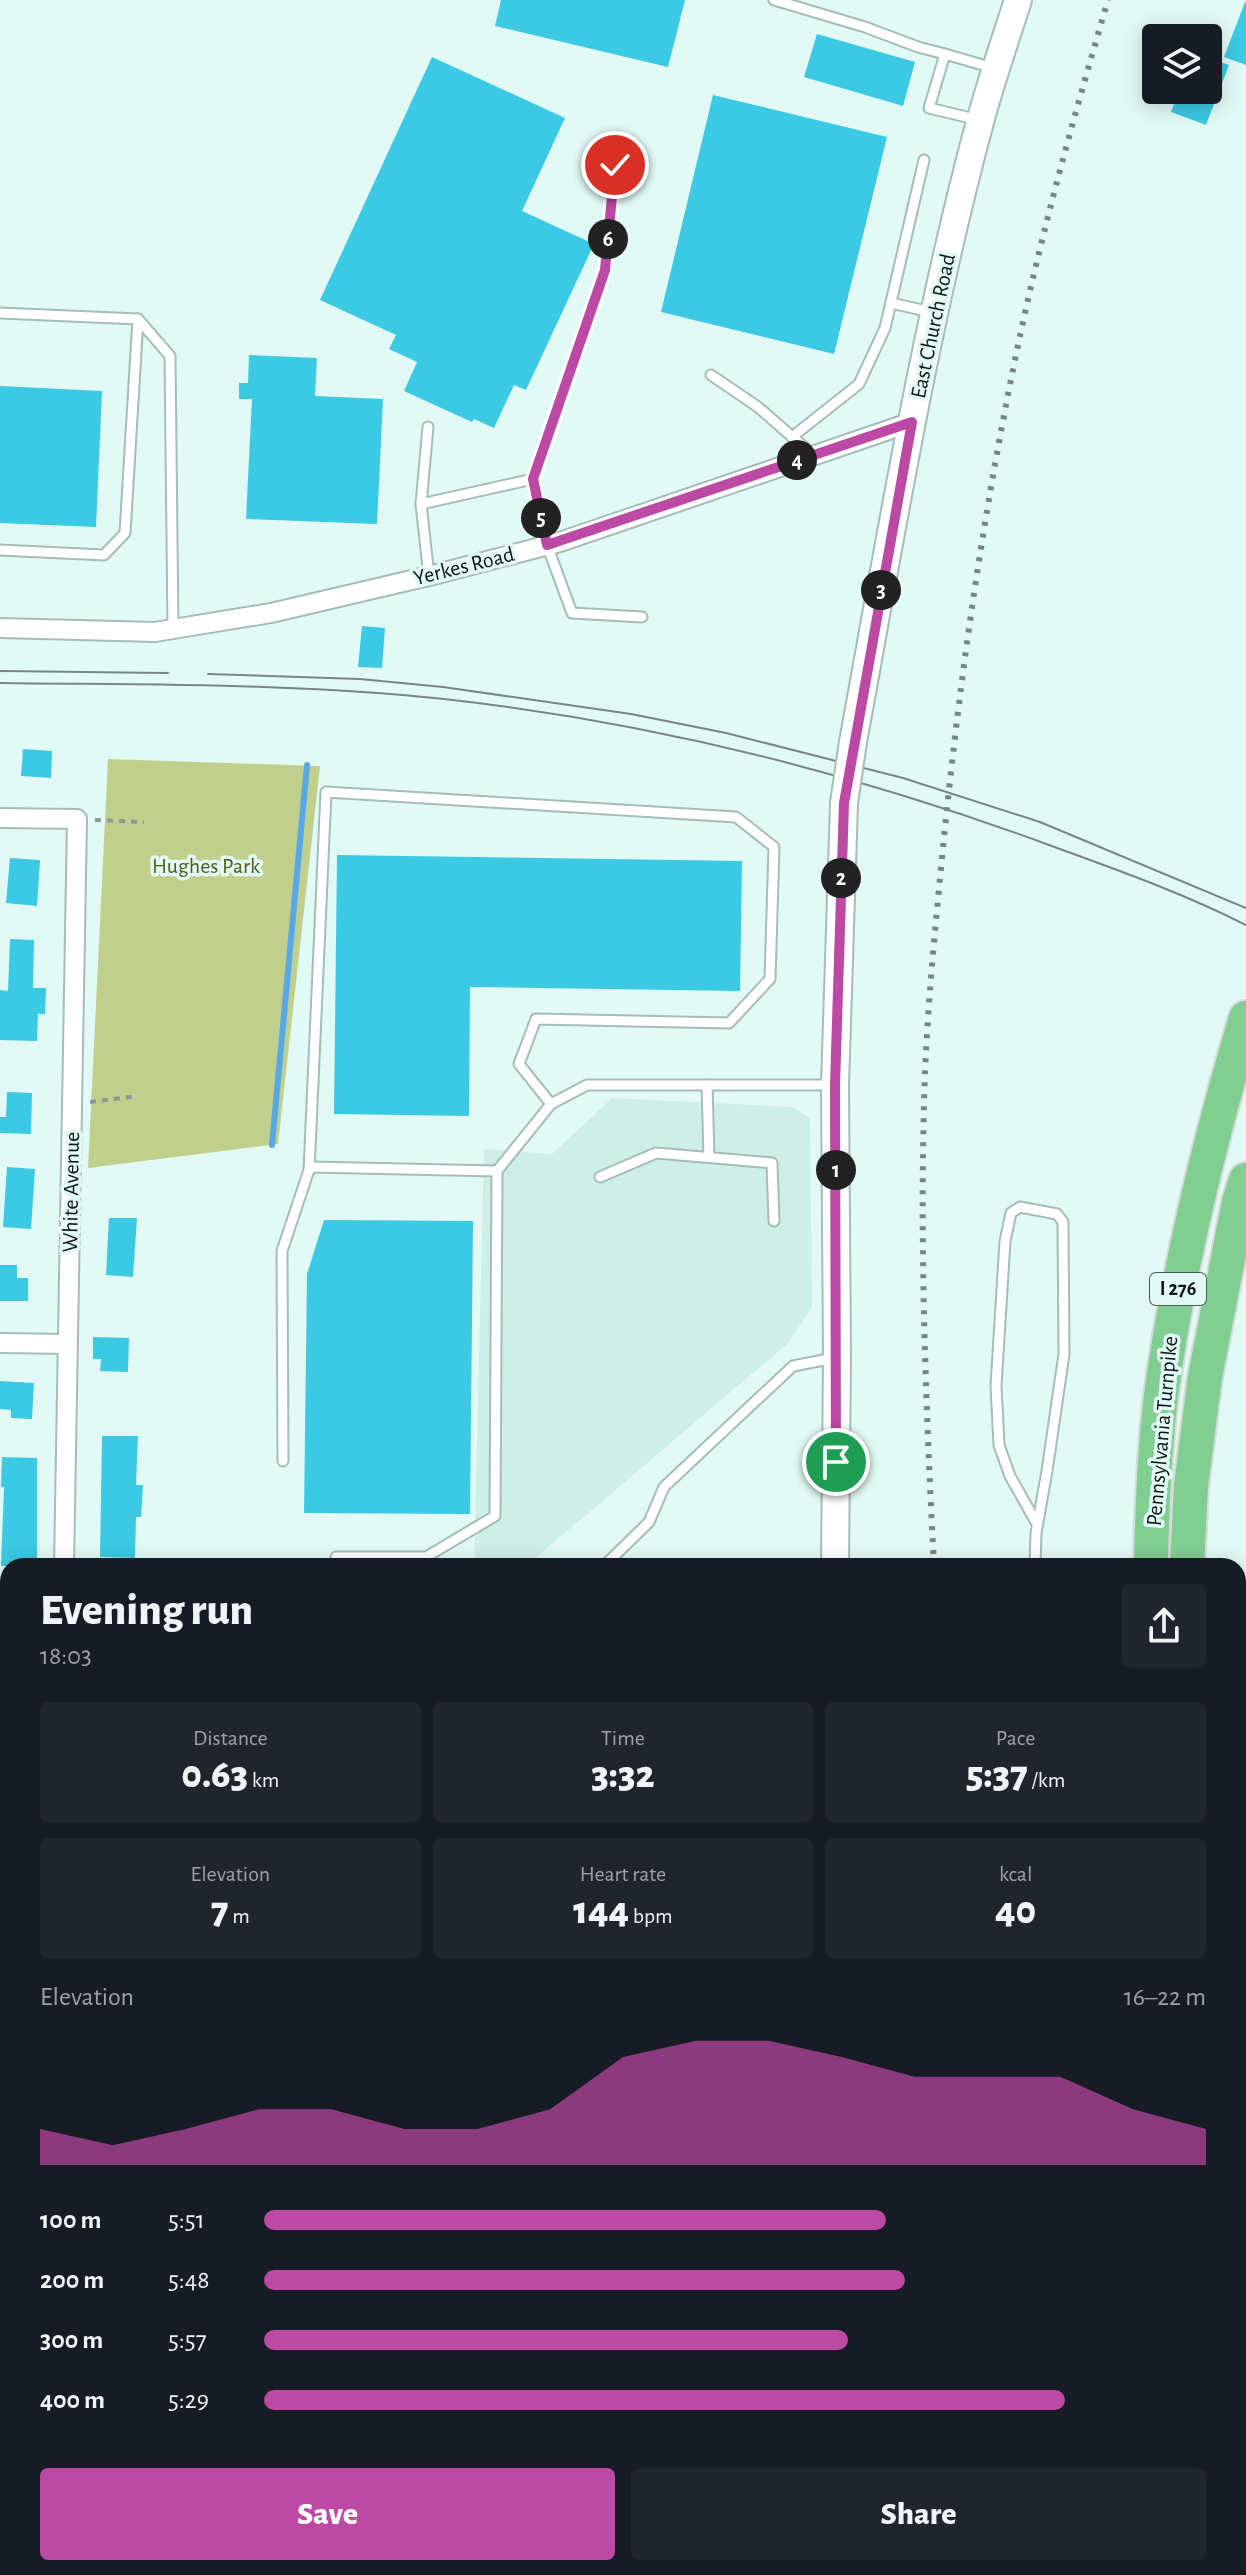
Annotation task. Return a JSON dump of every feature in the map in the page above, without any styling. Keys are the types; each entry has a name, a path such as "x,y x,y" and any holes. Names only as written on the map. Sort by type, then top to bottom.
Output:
{"highway":[{"name":"Pennsylvania Turnpike","path":"1151,1558 1154,1473 1174,1310 1193,1214 1246,1018"},
{"name":"Pennsylvania Turnpike","path":"1187,1558 1191,1486 1205,1377 1246,1180"}],"street":[{"name":"East Church Road","path":"835,1558 835,1085 844,803 912,422 980,120 1018,0"},
{"name":"Yerkes Road","path":"0,628 155,632 271,613 547,545 912,422"},
{"path":"0,818 77,819"},
{"name":"White Avenue","path":"64,1558 77,819"},
{"path":"0,1343 68,1344"}],"lane":[{"path":"774,0 996,69"},
{"path":"945,54 929,108 980,120"},
{"path":"792,437 859,384 885,328 924,160"},
{"path":"615,165 605,270 533,479 547,545 572,613 642,617"},
{"path":"891,303 936,313"},
{"path":"0,313 138,319 170,356 173,629"},
{"path":"0,550 104,555 125,533 138,319"},
{"path":"711,375 758,407 813,455"},
{"path":"428,427 421,504 429,576"},
{"path":"421,504 533,479"},
{"path":"283,1461 282,1251 309,1171 326,792 736,817 774,847 770,979 729,1023 536,1019 519,1064 551,1104"},
{"path":"336,1557 426,1557 495,1516 497,1171 551,1104 587,1085 835,1085"},
{"path":"707,1085 709,1157"},
{"path":"600,1177 656,1153 772,1163 774,1221"},
{"path":"309,1171 310,1167 497,1171"},
{"path":"1035,1558 1037,1524 1064,1354 1063,1222 1057,1214 1020,1207 1011,1213 1005,1241 996,1386 999,1445 1010,1476 1037,1524"},
{"path":"612,1558 649,1522 664,1487 793,1366 837,1358"}],"path":[{"path":"77,819 144,822"},
{"path":"72,1104 137,1096"}],"shaded area":[{"path":"612,1098 793,1107 810,1118 812,1308 787,1344 535,1558 474,1558 484,1149 552,1154"}],"green space":[{"name":"Hughes Park","path":"108,759 320,766 278,1144 88,1168"}],"building":[{"path":"501,0 685,0 668,67 495,26"},
{"path":"1246,2 1246,65 1224,57"},
{"path":"817,34 915,62 903,106 804,77"},
{"path":"432,57 565,118 522,211 594,244 526,390 514,385 494,428 474,419 472,422 404,391 417,362 389,349 396,335 320,300"},
{"path":"1222,63 1229,65 1222,83"},
{"path":"713,95 887,137 834,354 661,312"},
{"path":"1174,104 1214,104 1206,125 1171,112"},
{"path":"249,355 317,358 315,396 383,399 377,524 246,519 252,399 239,399 239,383 248,383"},
{"path":"0,386 102,391 96,527 0,523"},
{"path":"362,626 385,628 382,668 358,667"},
{"path":"23,749 52,751 51,778 21,776"},
{"path":"337,855 742,861 740,991 470,987 469,1116 334,1114"},
{"path":"10,858 40,860 37,906 6,903"},
{"path":"10,939 34,940 33,988 46,988 45,1014 38,1014 37,1041 0,1040 0,990 8,991"},
{"path":"7,1092 32,1093 31,1134 0,1133 0,1117 6,1117"},
{"path":"7,1167 35,1169 31,1229 3,1227"},
{"path":"109,1218 137,1218 133,1277 106,1275"},
{"path":"324,1220 473,1221 470,1514 304,1513 307,1274"},
{"path":"0,1265 17,1265 17,1278 28,1278 28,1301 0,1301"},
{"path":"93,1337 129,1338 128,1372 100,1371 101,1359 93,1359"},
{"path":"0,1381 34,1383 32,1419 11,1418 11,1410 0,1409"},
{"path":"102,1436 138,1436 136,1485 143,1485 141,1517 136,1517 135,1558 100,1557"},
{"path":"2,1457 37,1458 37,1558 1,1558 4,1487 1,1487"}],"waterway":[{"path":"272,1145 307,765"}],"tram line":[{"path":"0,671 168,673"},
{"path":"208,674 360,679 443,687 631,714 726,733 903,778 1040,822 1246,908"},
{"path":"0,683 333,690 444,699 598,721 751,754 901,795 1124,872 1246,925"}],"railway":[{"path":"934,1558 924,1335 924,1104 931,981 949,792 974,594 1008,396 1030,289 1108,0"}],"route":[{"path":"615,165 605,270 533,479 547,545 912,422 844,803 835,1085 836,1462"}]}
